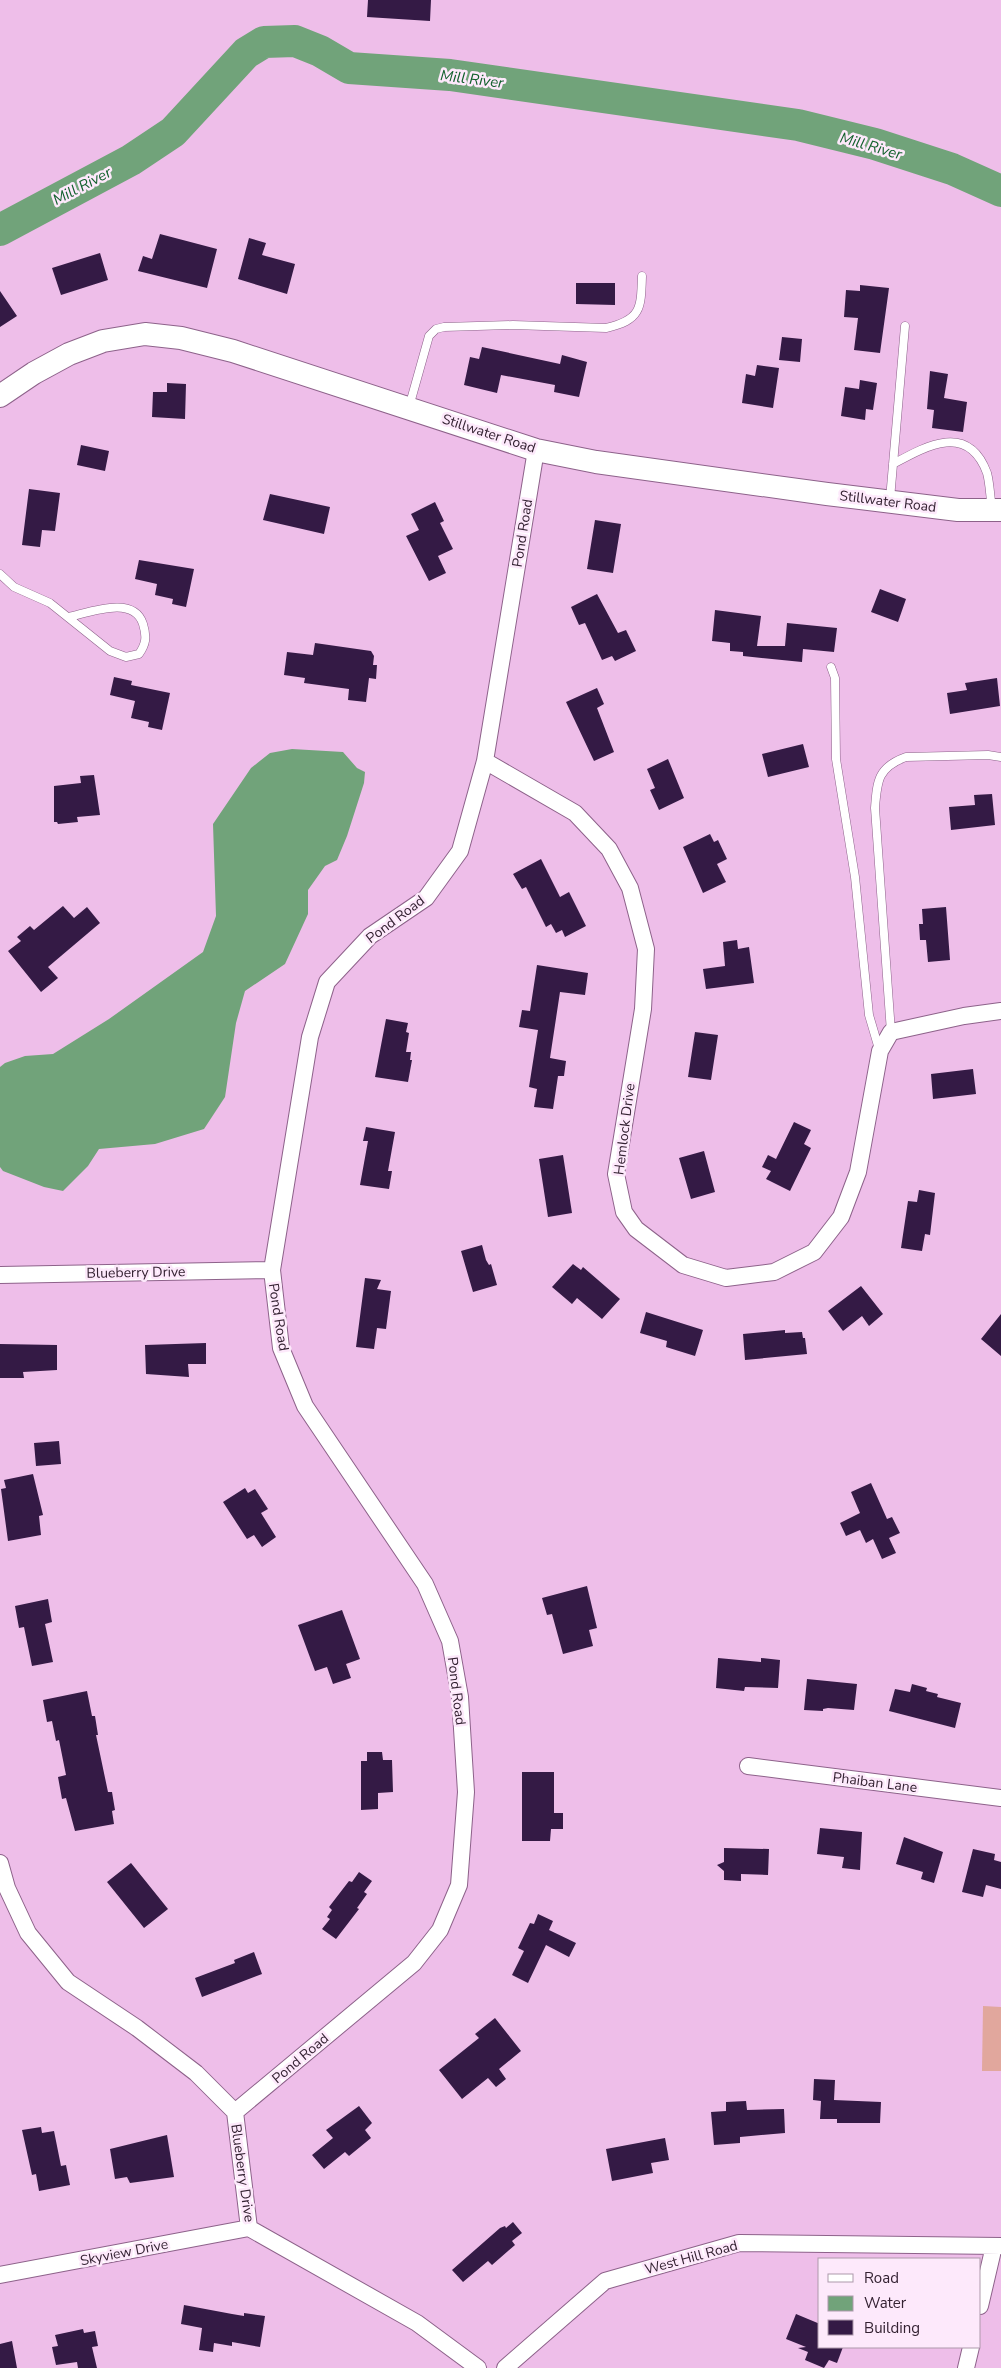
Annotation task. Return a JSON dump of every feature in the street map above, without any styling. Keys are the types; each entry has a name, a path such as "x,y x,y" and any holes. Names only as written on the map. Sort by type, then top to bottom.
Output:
{"main road":[{"name":"Stillwater Road","path":"0,396 34,373 68,354 103,341 145,334 181,338 233,351 410,407 536,450 596,462 958,510 996,510"}],"street":[{"name":"Pond Road","path":"235,2112 414,1963 440,1930 459,1885 466,1792 460,1697 450,1641 425,1584 305,1406 281,1348 272,1270 310,1037 327,982 370,936 426,898 460,851 485,761 536,450"},
{"name":"Hemlock Drive","path":"485,761 575,813 609,849 630,888 646,949 642,1009 616,1174 624,1212 636,1229 683,1265 726,1278 774,1272 814,1252 841,1216 858,1172 880,1051 891,1032"},
{"path":"891,1032 964,1016 1001,1011"},
{"name":"Blueberry Drive","path":"0,1275 272,1270"},
{"name":"Phaiban Lane","path":"748,1766 1001,1798"},
{"name":"Blueberry Drive","path":"0,1863 6,1888 28,1933 68,1982 137,2028 196,2073 235,2112 249,2228 417,2323 478,2368"},
{"name":"Skyview Drive","path":"0,2275 249,2228"},
{"name":"West Hill Road","path":"505,2368 605,2281 739,2243 997,2246"},
{"path":"981,2302 997,2246"},
{"path":"966,2368 970,2348"}],"lane":[{"path":"410,407 429,336 436,329 444,327 513,325 606,328 618,325 637,314 641,304 642,276"},
{"path":"890,501 904,326"},
{"path":"893,464 928,446 942,442 961,443 971,449 987,474 996,510"},
{"path":"0,574 14,587 50,603 110,651 126,657 139,654 145,644 146,632 142,619 138,613 126,608 110,608 69,617"},
{"path":"831,667 835,678 836,759 855,877 867,998 872,1028 880,1051"},
{"path":"891,1032 875,808 876,787 883,770 893,761 906,757 988,755 1001,758"}],"shaded area":[{"path":"983,2006 1001,2007 1001,2071 982,2071"}],"water":[{"path":"292,749 343,752 357,768 365,772 364,783 337,860 325,866 308,890 308,914 285,964 245,991 236,1023 225,1097 204,1129 155,1144 99,1149 88,1166 63,1191 44,1187 3,1171 0,1167 0,1067 5,1063 25,1056 53,1054 109,1019 203,952 216,916 213,824 251,768 270,753"}],"building":[{"path":"368,0 431,0 430,21 367,17"},
{"path":"160,234 217,249 207,288 138,271 143,256 152,259"},
{"path":"249,238 266,243 262,255 295,264 287,294 238,279"},
{"path":"100,253 108,280 61,295 52,268"},
{"path":"576,283 615,283 615,305 576,304"},
{"path":"860,285 889,288 880,353 854,350 858,318 844,317 846,290 860,291"},
{"path":"0,291 17,316 0,327"},
{"path":"782,337 802,339 800,362 779,360"},
{"path":"482,347 560,364 562,355 587,362 579,397 554,392 555,385 501,375 497,393 464,385 470,357 479,359"},
{"path":"757,365 779,368 773,408 742,403 746,374 755,376"},
{"path":"930,371 948,374 944,398 967,402 963,432 932,428 934,410 927,409"},
{"path":"860,380 877,383 873,410 866,409 865,420 841,416 845,387 859,389"},
{"path":"167,383 186,384 185,419 152,417 153,392 167,392"},
{"path":"81,445 109,451 105,471 77,465"},
{"path":"29,489 60,493 55,531 42,530 40,547 22,545"},
{"path":"270,494 330,507 324,534 263,520"},
{"path":"435,502 444,521 440,523 453,549 438,556 446,573 429,581 406,536 419,530 411,514"},
{"path":"595,520 621,524 613,573 587,569"},
{"path":"139,560 194,569 186,607 172,604 173,599 155,595 157,584 135,579"},
{"path":"880,589 906,599 898,622 871,612"},
{"path":"597,594 618,633 626,630 636,651 615,661 612,656 602,660 585,623 579,625 571,607"},
{"path":"715,610 761,616 757,646 785,646 787,623 837,628 834,652 803,649 802,662 743,656 743,652 730,651 730,643 712,641"},
{"path":"315,643 371,651 374,656 373,665 377,665 376,679 369,678 366,702 348,700 349,689 304,683 305,678 284,675 287,652 313,655"},
{"path":"114,677 132,681 131,685 170,693 162,730 148,727 149,722 131,718 135,701 110,695"},
{"path":"997,678 1000,706 950,714 947,693 967,690 965,683"},
{"path":"597,688 604,704 597,708 614,752 594,761 566,702"},
{"path":"803,744 809,767 768,777 762,754"},
{"path":"668,759 684,798 659,810 650,790 655,788 647,769"},
{"path":"94,775 100,815 77,817 78,822 58,824 54,822 54,786 81,783 80,776"},
{"path":"992,794 995,825 951,830 949,807 975,805 974,795"},
{"path":"710,834 714,842 718,840 727,859 717,864 726,882 703,893 683,847"},
{"path":"541,859 560,897 569,892 586,926 565,937 562,930 556,933 551,924 546,927 526,887 522,889 513,874"},
{"path":"63,906 74,918 87,907 100,923 48,967 58,978 41,992 8,951 21,941 17,937 30,926 34,930"},
{"path":"946,907 950,960 928,962 926,940 920,940 919,924 923,924 922,909"},
{"path":"737,940 738,949 749,947 754,983 706,989 703,969 725,966 723,942"},
{"path":"537,965 588,973 585,995 560,992 550,1058 566,1061 564,1076 558,1076 553,1109 534,1107 537,1089 529,1087 538,1030 519,1027 522,1010 530,1011"},
{"path":"386,1019 408,1023 406,1032 409,1033 406,1052 411,1052 410,1060 412,1060 408,1082 375,1077"},
{"path":"695,1032 718,1035 711,1080 688,1077"},
{"path":"973,1069 976,1094 933,1099 931,1074"},
{"path":"794,1122 811,1130 804,1144 811,1148 790,1191 766,1179 771,1171 762,1167 768,1155 776,1159"},
{"path":"366,1127 395,1132 388,1171 392,1171 389,1189 360,1185 368,1141 363,1141"},
{"path":"704,1151 715,1192 691,1199 679,1158"},
{"path":"563,1155 572,1213 548,1217 539,1159"},
{"path":"919,1190 935,1193 930,1235 925,1234 922,1251 901,1248 908,1201 917,1202"},
{"path":"482,1245 486,1260 489,1265 491,1264 497,1285 473,1292 461,1251"},
{"path":"573,1264 581,1270 583,1267 620,1299 602,1319 577,1298 572,1304 552,1287"},
{"path":"365,1278 381,1280 377,1289 391,1291 386,1329 377,1328 374,1349 356,1347"},
{"path":"861,1286 883,1314 869,1326 862,1316 843,1331 828,1311"},
{"path":"646,1312 703,1330 695,1356 666,1347 667,1341 640,1333"},
{"path":"1001,1314 1001,1356 981,1339"},
{"path":"785,1330 785,1333 802,1332 803,1338 805,1338 807,1354 745,1360 743,1334"},
{"path":"206,1343 206,1364 188,1364 189,1377 146,1374 145,1345"},
{"path":"0,1344 57,1345 57,1370 23,1372 24,1378 0,1378"},
{"path":"59,1441 61,1464 36,1466 34,1443"},
{"path":"33,1474 43,1515 39,1516 41,1535 8,1541 1,1489 6,1488 4,1480"},
{"path":"871,1483 887,1519 892,1517 900,1533 889,1538 896,1553 882,1559 873,1539 866,1543 860,1530 846,1536 840,1523 860,1513 851,1492"},
{"path":"245,1488 248,1493 255,1489 268,1509 261,1513 276,1537 262,1547 254,1535 247,1539 223,1502"},
{"path":"587,1586 597,1628 589,1630 593,1646 563,1654 552,1614 547,1615 542,1598"},
{"path":"48,1599 52,1622 45,1624 53,1662 32,1666 24,1627 19,1628 15,1606"},
{"path":"342,1610 360,1659 346,1664 351,1678 333,1684 327,1667 315,1671 298,1625"},
{"path":"718,1658 761,1662 761,1658 780,1660 778,1688 745,1687 744,1691 716,1688"},
{"path":"807,1679 857,1684 854,1710 828,1708 823,1709 823,1711 804,1710"},
{"path":"912,1684 927,1688 926,1691 938,1694 937,1697 961,1703 955,1728 889,1711 895,1689 910,1692"},
{"path":"87,1691 92,1716 95,1716 98,1735 96,1735 108,1792 112,1792 115,1810 112,1811 114,1824 75,1831 66,1798 62,1799 58,1777 66,1775 59,1740 56,1741 52,1721 47,1722 43,1700"},
{"path":"367,1752 382,1752 383,1760 392,1760 393,1792 378,1793 378,1809 361,1810 361,1761 367,1761"},
{"path":"522,1772 554,1772 554,1813 563,1813 563,1829 551,1829 550,1841 522,1841"},
{"path":"820,1828 862,1832 860,1870 842,1868 844,1857 817,1854"},
{"path":"904,1837 943,1852 934,1883 921,1879 923,1872 896,1864"},
{"path":"724,1848 769,1849 768,1875 741,1874 741,1881 724,1880 724,1871 717,1865 724,1862"},
{"path":"973,1849 995,1854 994,1860 1001,1862 1001,1889 986,1885 983,1897 962,1892"},
{"path":"131,1863 168,1909 144,1928 107,1882"},
{"path":"359,1872 372,1881 364,1892 367,1894 357,1908 359,1909 336,1939 322,1929 330,1919 327,1917 332,1910 329,1907 349,1881 352,1882"},
{"path":"538,1914 553,1921 549,1930 576,1943 569,1957 546,1945 528,1983 512,1975 524,1951 518,1948 530,1923 534,1924"},
{"path":"254,1952 262,1974 202,1997 195,1978 235,1963 234,1960"},
{"path":"495,2018 521,2051 499,2069 506,2079 496,2087 488,2078 462,2099 439,2070 479,2038 475,2034"},
{"path":"814,2079 835,2080 834,2100 881,2102 880,2123 837,2123 837,2119 820,2119 821,2101 813,2100"},
{"path":"746,2101 747,2110 784,2109 785,2133 740,2137 740,2143 714,2145 711,2112 726,2111 726,2102"},
{"path":"359,2106 372,2123 365,2130 371,2138 349,2156 345,2152 324,2169 312,2155 333,2138 326,2130"},
{"path":"41,2127 42,2133 54,2131 61,2166 66,2165 70,2185 39,2191 36,2174 32,2175 22,2130"},
{"path":"167,2135 174,2177 130,2183 127,2177 115,2179 110,2149"},
{"path":"665,2138 669,2160 651,2163 653,2173 612,2181 606,2149"},
{"path":"513,2222 522,2233 512,2241 515,2245 492,2265 488,2261 463,2282 452,2270 500,2228 505,2226 506,2228"},
{"path":"184,2305 244,2316 244,2313 265,2316 260,2347 232,2342 232,2346 214,2343 213,2352 199,2350 202,2328 181,2324"},
{"path":"796,2314 818,2323 818,2348 843,2348 837,2363 829,2360 824,2368 805,2360 808,2352 798,2348 806,2347 786,2339"},
{"path":"83,2329 84,2333 95,2331 98,2346 92,2347 97,2368 78,2368 77,2362 56,2365 52,2347 58,2346 55,2335"},
{"path":"12,2341 17,2368 0,2368 0,2344"}],"waterway":[{"name":"Mill River","path":"0,230 131,160 173,132 246,53 264,42 295,41 320,51 349,68 450,75 798,125 875,144 952,169 1001,191"}]}
